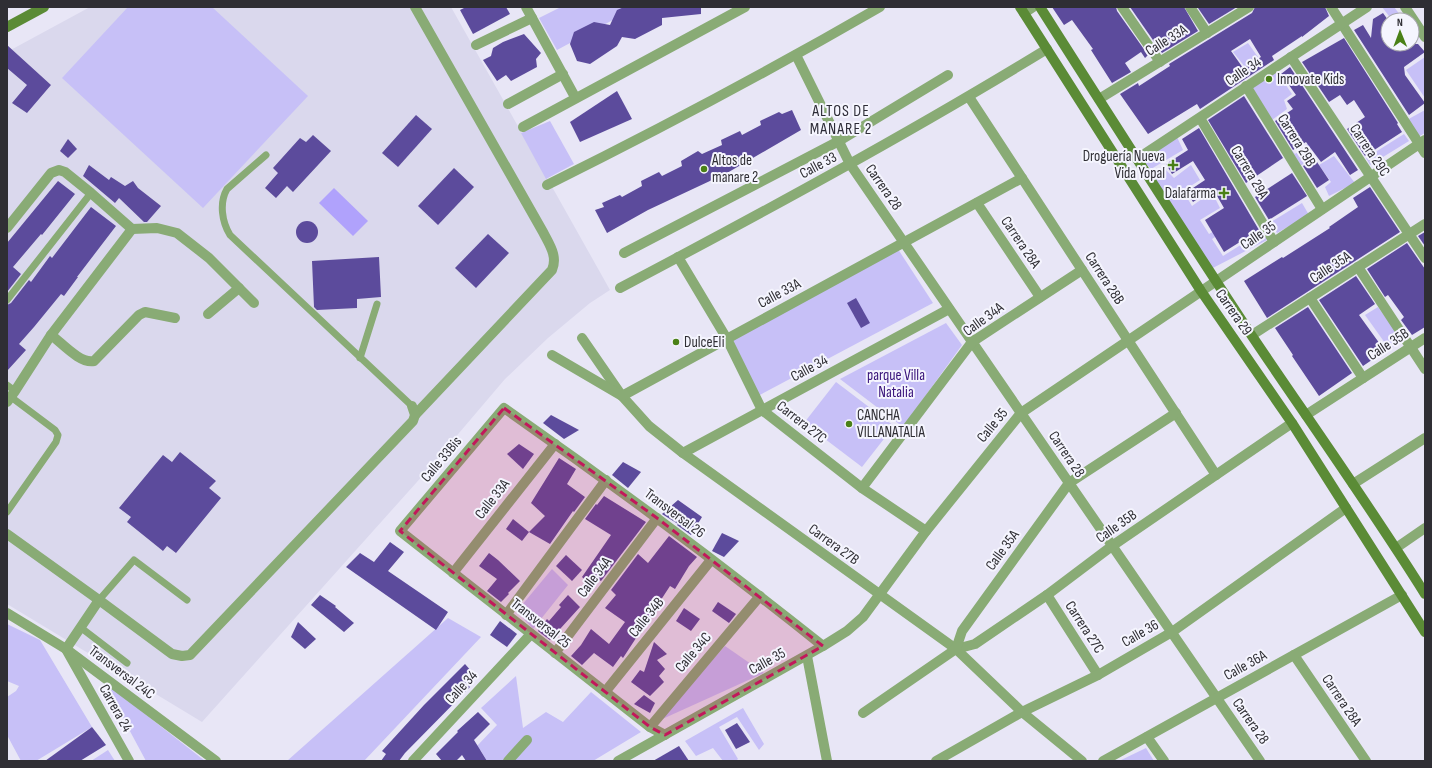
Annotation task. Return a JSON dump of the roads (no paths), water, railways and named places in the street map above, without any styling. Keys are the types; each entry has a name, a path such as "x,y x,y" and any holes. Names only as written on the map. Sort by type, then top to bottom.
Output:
{"main road":[{"path":"7,27 44,7"},
{"name":"Carrera 29","path":"1040,7 1136,159 1252,336 1396,548 1425,594"},
{"name":"Carrera 29","path":"1022,10 1201,291 1292,423 1425,632"}],"street":[{"path":"7,534 172,654 182,656 190,655 414,421 414,410 552,270 554,262 552,249 414,7"},
{"path":"526,7 575,97"},
{"path":"522,127 575,97 745,7"},
{"path":"547,186 622,148 796,55 880,7"},
{"path":"1022,10 1033,7"},
{"path":"1122,7 1160,62"},
{"path":"1190,7 1207,33"},
{"name":"Calle 33A","path":"1099,100 1249,7"},
{"path":"1331,7 1422,142 1425,154"},
{"name":"Calle 34","path":"1136,159 1367,7"},
{"path":"1405,7 1425,38"},
{"path":"476,45 532,18"},
{"name":"Calle 33","path":"620,288 850,164 969,97 1047,50"},
{"name":"Carrera 28","path":"796,55 850,164 1260,761"},
{"name":"Carrera 29C","path":"1290,57 1425,258"},
{"path":"508,104 563,74"},
{"path":"624,253 839,141 948,75"},
{"name":"Carrera 29B","path":"1246,86 1322,210"},
{"name":"Carrera 28B","path":"969,97 1216,475"},
{"name":"Carrera 29A","path":"1200,118 1274,242"},
{"name":"Calle 35","path":"618,761 807,656 847,631 863,617 926,531 1021,413 1422,142"},
{"path":"7,228 51,173 59,170 65,172 92,193 132,229 157,228 177,234 209,258 254,303"},
{"name":"Calle 33A","path":"622,396 1022,178"},
{"name":"Carrera 28A","path":"977,203 1040,297"},
{"name":"Calle 35A","path":"1252,336 1425,224"},
{"path":"10,394 51,335 132,229"},
{"name":"Carrera 27C","path":"678,257 726,339 762,410 862,488 926,531"},
{"path":"1358,267 1425,369"},
{"name":"Calle 34A","path":"862,488 972,342 1082,270"},
{"path":"208,314 239,288"},
{"path":"1310,298 1363,378"},
{"name":"Calle 34","path":"683,453 949,309"},
{"path":"51,335 82,360 88,362 94,361 139,315 145,312 175,318"},
{"name":"Carrera 27B","path":"582,338 622,396 649,426 683,453 956,649 1022,712 1082,761"},
{"name":"Calle 35B","path":"1306,415 1425,338"},
{"path":"552,355 622,396"},
{"name":"Transversal 26","path":"504,408 606,480 824,646"},
{"name":"Calle 33Bis","path":"400,531 504,408"},
{"name":"Calle 35A","path":"956,649 962,631 1069,483 1176,413"},
{"name":"Calle 35B","path":"956,649 975,644 1047,595 1112,546 1292,423"},
{"path":"1353,484 1425,438"},
{"name":"Calle 33A","path":"453,573 555,444"},
{"path":"506,615 606,480"},
{"name":"Calle 36","path":"936,761 1022,712 1098,675 1172,632 1346,508"},
{"name":"Calle 34A","path":"555,653 657,518"},
{"path":"1396,548 1425,528"},
{"name":"Transversal 25","path":"400,531 650,727 665,734"},
{"name":"Calle 34B","path":"605,692 711,560"},
{"name":"Carrera 27C","path":"1047,595 1098,675"},
{"name":"Calle 36A","path":"1103,761 1402,595"},
{"name":"Calle 34C","path":"650,727 760,596"},
{"path":"66,649 99,600"},
{"name":"Transversal 24C","path":"7,613 66,649 216,761"},
{"name":"Calle 34","path":"413,761 531,634"},
{"name":"Carrera 24","path":"66,649 129,761"},
{"path":"863,713 956,649"},
{"name":"Carrera 28A","path":"1294,655 1366,761"},
{"path":"807,656 826,761"},
{"path":"1147,737 1164,761"},
{"path":"508,761 527,740"}],"lane":[{"path":"266,155 227,189 223,195 223,218 230,235 414,410"},
{"path":"7,300 92,193"},
{"path":"360,358 377,304"},
{"path":"7,512 56,442 58,435 55,430 10,394"},
{"path":"99,600 134,560 187,600"},
{"path":"80,627 127,663"}],"place":[{"name":"Innovate Kids","path":"1269,79"},
{"name":"Droguería Nueva Vida Yopal","path":"1173,165"},
{"name":"Altos de manare 2","path":"704,169"},
{"name":"Dalafarma","path":"1224,193"},
{"name":"DulceEli","path":"676,342"},
{"name":"CANCHA VILLANATALIA","path":"849,424"}],"district":[{"name":"ALTOS DE MANARE 2","path":"841,119"}],"park label":[{"name":"parque Villa Natalia","path":"896,384"}]}
